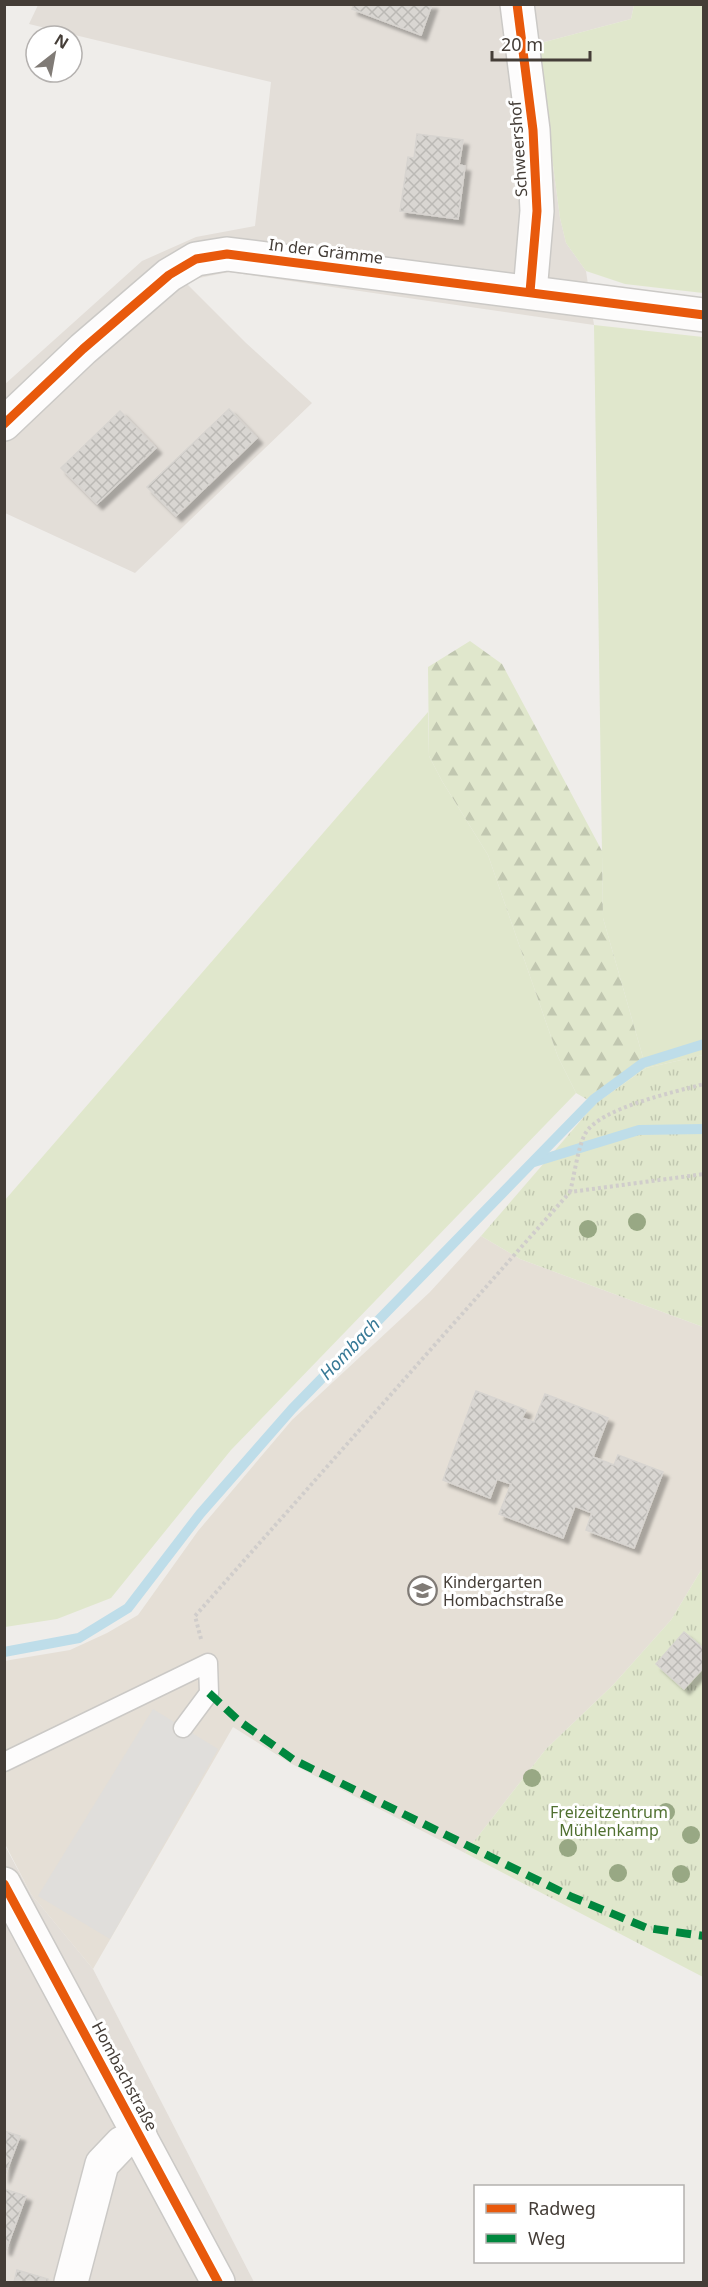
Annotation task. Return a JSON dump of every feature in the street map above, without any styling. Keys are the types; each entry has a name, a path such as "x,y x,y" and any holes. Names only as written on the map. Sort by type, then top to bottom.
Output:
{"street":[{"name":"Schweershof","path":"517,4 533,130 537,211 530,292"},
{"name":"In der Grämme","path":"4,424 83,349 160,282 196,259 226,254 704,315"},
{"name":"Hombachstraße","path":"4,1884 218,2283"},
{"path":"71,2283 102,2164 122,2144 140,2135"}],"lane":[{"path":"4,1762 208,1664 209,1693 183,1728"}],"path":[{"path":"208,1664 195,1616 570,1192 586,1133 606,1115 665,1094 704,1084"},
{"path":"570,1192 704,1174"}],"shaded area":[{"path":"38,5 634,5 631,19 537,44 560,218 566,243 586,271 594,325 229,272 184,281 246,343 312,403 135,573 5,513 4,385 142,261 196,237 255,226 271,82 84,37 84,24 29,24"},
{"name":"Kindergarten Hombachstraße","path":"481,1236 520,1259 703,1327 703,1567 671,1620 613,1685 546,1749 465,1853 290,1763 233,1727 93,1969 31,1894 5,1844 4,1661 70,1650 107,1633 138,1615 198,1531 292,1420 430,1292"},
{"path":"153,1709 218,1749 110,1939 38,1896"},
{"path":"4,1844 31,1894 93,1969 254,2282 5,2282"}],"green space":[{"path":"634,5 703,5 703,293 625,284 586,271 566,243 560,218 537,44 631,19"},
{"path":"594,325 703,337 703,1055 646,1068 603,918"},
{"path":"470,641 502,664 602,851 603,918 646,1068 595,1104 576,1093 558,1057 488,855 429,756 428,667"},
{"path":"428,712 429,756 488,855 558,1057 576,1093 231,1450 111,1598 57,1619 5,1627 5,1200"},
{"path":"703,1055 703,1327 520,1259 481,1236 595,1104 646,1068"},
{"name":"Freizeitzentrum Mühlenkamp","path":"703,1567 703,1977 465,1853 546,1749 613,1685 671,1620"}],"building":[{"path":"354,4 432,4 421,35 352,9"},
{"path":"417,134 463,140 459,165 465,166 458,219 400,211 408,157 414,158"},
{"path":"229,409 257,438 176,516 147,487"},
{"path":"120,411 156,448 97,504 61,468"},
{"path":"476,1391 526,1410 522,1418 534,1422 545,1394 608,1418 593,1457 614,1465 618,1455 663,1472 634,1548 586,1530 592,1513 575,1506 563,1538 499,1514 511,1484 497,1479 490,1498 443,1480"},
{"path":"684,1632 704,1649 704,1667 684,1689 656,1664"},
{"path":"4,2131 20,2136 4,2178"},
{"path":"4,2189 26,2196 6,2250 4,2249"},
{"path":"17,2270 48,2279 48,2282 14,2282"}],"waterway":[{"name":"Hombach","path":"4,1652 79,1638 128,1608 200,1514 292,1409 594,1099 643,1063 704,1044"},
{"path":"534,1162 639,1130 704,1129"}],"marked path":[{"path":"209,1693 239,1721 294,1760 572,1897 647,1928 704,1936"}],"cycle path":[{"path":"517,4 533,130 537,211 530,292"},
{"path":"4,424 83,349 169,275 196,259 227,254 704,315"},
{"path":"4,1884 218,2282"}],"place":[{"name":"Kindergarten Hombachstraße","path":"422,1591"}]}
